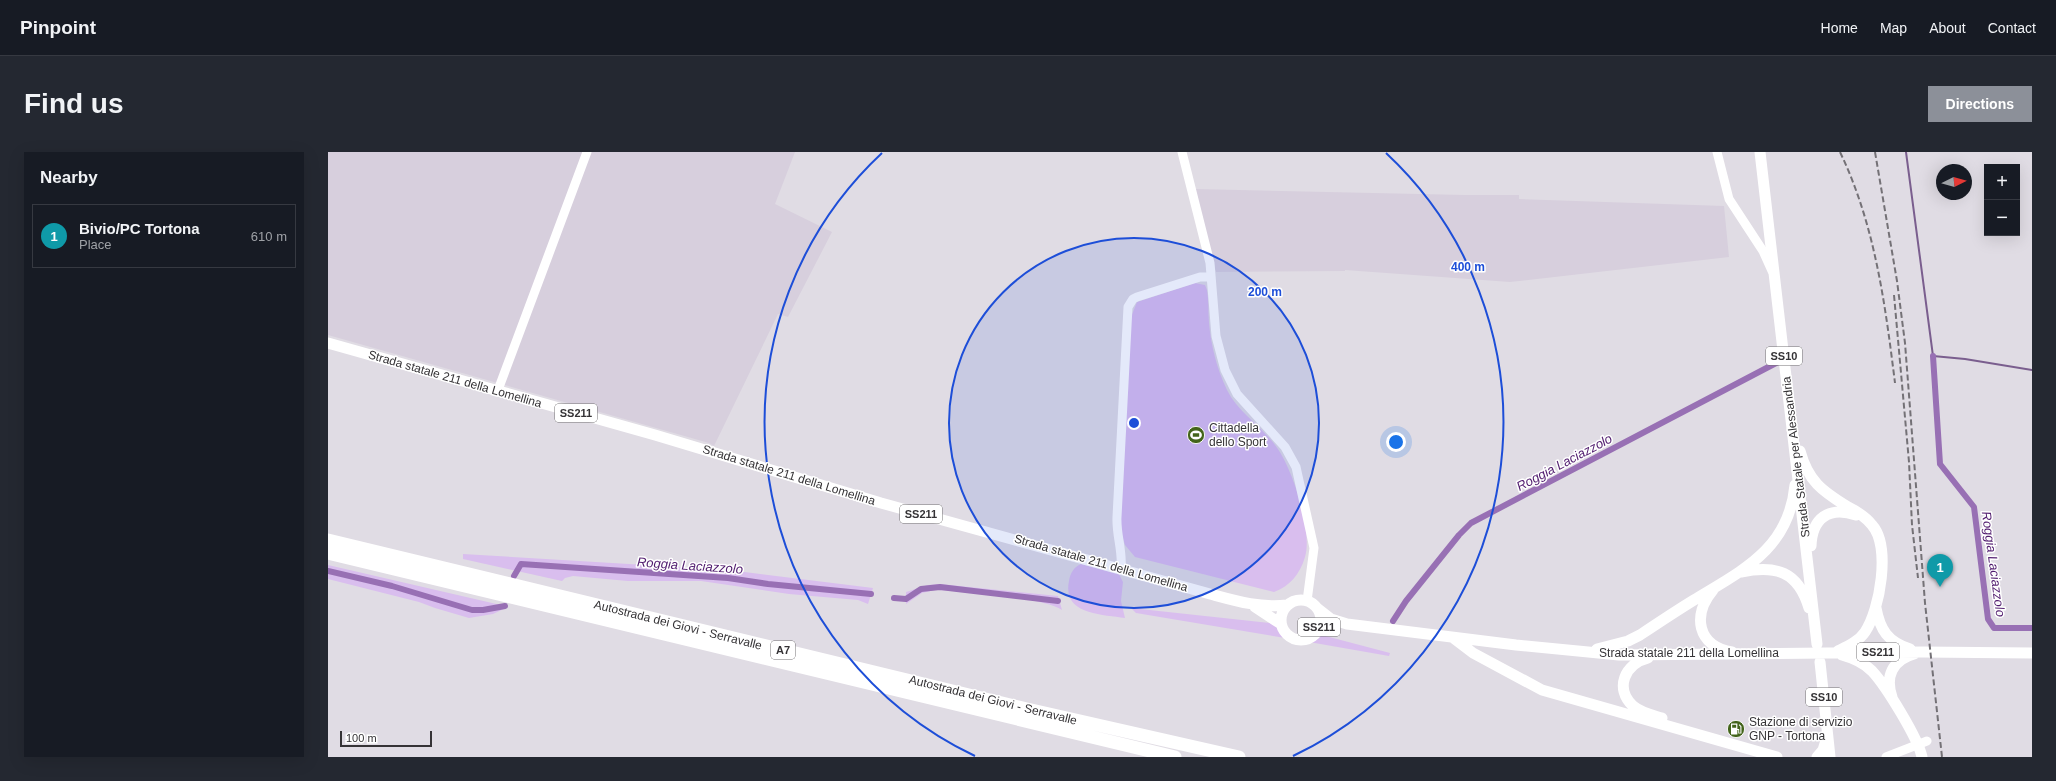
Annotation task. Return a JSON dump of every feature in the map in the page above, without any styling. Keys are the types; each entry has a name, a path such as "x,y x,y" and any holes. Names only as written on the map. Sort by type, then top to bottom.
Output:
{"highway":[{"name":"Autostrada dei Giovi - Serravalle","path":"328,540 1019,707 1238,757"},
{"name":"Autostrada dei Giovi - Serravalle","path":"328,553 1175,757"}],"main road":[{"name":"Strada Statale per Alessandria","path":"1760,152 1793,426 1817,644"},
{"name":"Strada statale 211 della Lomellina","path":"328,343 498,390 881,503 1251,605 1265,612 1281,624 1285,632 1296,639 1304,640 1331,627 1347,624"},
{"path":"1793,426 1803,461 1814,481 1822,490 1866,519 1877,532 1882,549 1876,608 1868,628 1860,638 1848,647 1834,652"},
{"path":"1570,651 1599,648 1628,641 1738,573 1762,555 1781,532 1793,502 1796,460"},
{"path":"1810,579 1811,535 1818,522 1828,514 1841,512 1866,519"},
{"path":"1738,573 1764,568 1782,572 1790,576 1802,590 1816,631"},
{"path":"1717,586 1702,607 1701,624 1704,633 1708,640 1722,649 1755,655"},
{"name":"Strada statale 211 della Lomellina","path":"1251,605 1269,606 1287,604 1299,599 1308,601 1331,619 1347,624 1570,651 1656,656 1755,655 1834,652 1961,652 2032,654"},
{"name":"SS211","path":"1281,624 1282,612 1287,604"},
{"name":"SS211","path":"1315,634 1321,620 1317,608"},
{"path":"1876,608 1882,629 1891,640 1909,649 1922,652"},
{"path":"1452,637 1473,653 1542,690 1642,720 1709,736 1777,757"},
{"path":"1834,652 1865,665 1879,681 1917,743 1922,757"},
{"path":"1895,706 1889,681 1892,669 1901,659 1922,652"},
{"path":"1656,656 1637,662 1627,671 1624,682 1627,699 1639,710 1681,724 1709,736"},
{"name":"SS10","path":"1820,662 1828,733"},
{"path":"1817,757 1823,750 1828,733"},
{"path":"1828,733 1830,757"}],"street":[{"path":"498,390 587,152"},
{"path":"1182,152 1211,277 1217,341 1225,370 1237,394 1285,447 1296,467 1314,548 1308,601"},
{"path":"1717,152 1729,199 1763,251 1776,285"},
{"path":"1121,569 1122,559 1116,522 1128,307 1133,299 1137,297 1200,277 1211,277"},
{"path":"1886,757 1927,741"}],"shaded area":[{"path":"328,152 795,152 775,204 832,232 788,317 778,314 714,446 709,443 328,335"},
{"path":"1195,189 1519,195 1519,199 1724,206 1729,257 1510,282 1345,270 1216,272"},
{"name":"Cittadella dello Sport","path":"1195,283 1205,285 1207,290 1211,340 1217,366 1227,390 1243,412 1275,445 1288,468 1304,516 1307,546 1303,563 1290,583 1274,592 1135,557 1125,545 1120,529 1131,317 1137,302"},
{"path":"463,554 729,570 873,588 868,604 858,600 789,594 701,581 628,581 573,576 565,578 562,581 463,559"},
{"path":"1081,564 1119,574 1123,582 1121,601 1125,618 1095,614 1078,607 1072,601 1068,592 1071,573"},
{"path":"328,565 508,607 493,614 469,618 419,602 328,579"},
{"path":"940,584 1058,596 1062,610 1052,605 1020,598 982,593 935,590 922,593 906,604 906,592 928,585"},
{"path":"1131,608 1278,624 1285,638 1136,613"},
{"path":"1318,634 1390,653 1389,656 1309,642"}],"waterway":[{"path":"1906,152 1933,356 1965,359 2032,370"},
{"name":"Roggia Laciazzolo","path":"1933,356 1940,464 1974,507 1988,619 1994,628 2032,628"},
{"name":"Roggia Laciazzolo","path":"1393,621 1406,601 1459,535 1471,523 1778,362"},
{"name":"Roggia Laciazzolo","path":"514,576 521,564 728,578 768,584 871,594"},
{"name":"Roggia Laciazzolo","path":"328,571 392,586 472,610 483,610 505,606"},
{"name":"Roggia Laciazzolo","path":"894,598 906,599 921,589 940,587 1058,601"}],"railway":[{"path":"1840,152 1862,208 1877,265 1895,383"},
{"path":"1875,152 1897,281 1905,343 1925,603 1942,757"},
{"path":"1894,295 1909,462 1912,525 1918,578"}],"place":[{"name":"Cittadella dello Sport","path":"1196,435"},
{"name":"Bivio/PC Tortona","path":"1940,587"},
{"name":"Stazione di servizio GNP - Tortona","path":"1736,729"}]}
